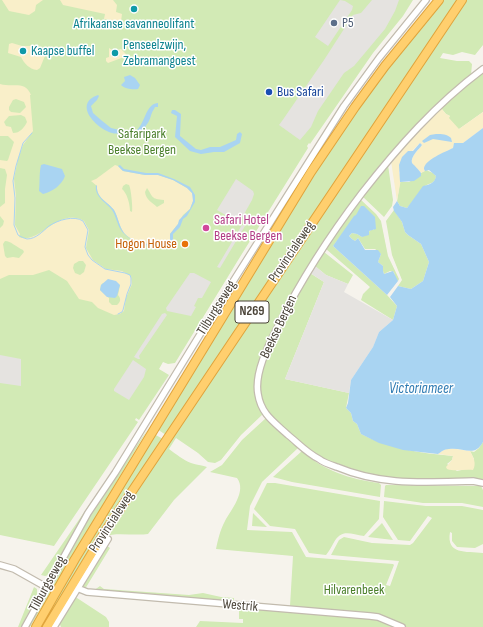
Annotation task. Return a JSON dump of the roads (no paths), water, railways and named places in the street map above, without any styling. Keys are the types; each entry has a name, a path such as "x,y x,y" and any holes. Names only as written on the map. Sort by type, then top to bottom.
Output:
{"highway":[{"name":"Provincialeweg","path":"36,627 79,553 311,172 385,66 439,0"},
{"name":"Provincialeweg","path":"47,627 106,530 462,0"}],"street":[{"name":"Tilburgseweg","path":"25,627 88,513 115,473 215,310 344,106 379,58 426,0"},
{"name":"Beekse Bergen","path":"483,69 439,105 417,127 389,159 334,230 292,298 271,340 262,361 257,393 266,415 319,460 350,472 399,482 472,481 483,483"},
{"path":"55,627 77,588 108,539"},
{"path":"0,565 14,569 46,587"},
{"name":"Westrik","path":"77,588 87,592 370,616 378,617 402,627"}],"water":[{"path":"130,75 135,78 140,85 138,89 129,89 121,85 125,81 124,77"},
{"path":"98,95 97,100 91,106 93,113 111,128 124,131 127,134 138,129 149,108 158,103 158,107 155,107 149,121 140,134 132,139 129,139 106,131 94,122 87,110 87,104 91,99"},
{"path":"172,110 175,110 181,114 180,136 196,149 201,150 210,147 220,147 236,140 237,134 240,132 242,134 240,143 224,152 201,154 190,151 175,137 177,116 171,113"},
{"name":"Victoriameer","path":"483,128 483,442 480,447 472,451 447,449 438,454 403,450 379,443 361,434 357,424 353,421 351,413 346,408 351,380 373,347 379,332 393,320 397,306 390,297 398,286 411,289 423,281 429,262 421,244 405,232 402,222 394,211 393,207 397,201 400,206 407,208 423,186 433,182 436,176 429,170 425,171 424,169 427,162 453,148 454,143 463,143"},
{"path":"436,134 448,136 451,138 452,142 433,139 424,143 422,141 430,135"},
{"path":"420,143 422,145 413,156 412,163 421,173 421,176 414,181 400,182 399,165 402,157 408,151 413,151"},
{"path":"44,164 62,169 65,176 56,188 43,194 39,191 40,168 41,165"},
{"path":"120,165 124,169 146,173 158,173 190,187 195,195 195,202 187,216 183,219 180,227 173,234 173,241 170,243 170,234 178,224 179,220 190,209 193,201 192,193 187,188 173,180 158,175 145,175 123,171 118,166"},
{"path":"96,185 98,194 114,210 124,233 128,237 146,244 159,245 170,243 160,247 147,246 134,241 129,238 124,234 112,210 97,193"},
{"path":"361,206 364,206 375,217 376,229 369,231 369,235 362,237 352,233 349,236 355,241 358,238 365,250 378,250 381,254 378,262 383,266 384,274 393,271 398,281 387,295 333,246"},
{"path":"108,279 116,281 120,285 115,298 107,297 100,290 101,285"}],"waterway":[{"path":"32,133 23,143 13,181 15,198 14,225 18,235 30,239 61,220 75,218 83,221 88,230 85,247 92,260 105,269 130,275 131,284 123,310 118,314"}],"place":[{"name":"Afrikaanse savanneolifant","path":"134,9"},
{"name":"P5","path":"334,23"},
{"name":"Kaapse buffel","path":"23,51"},
{"name":"Penseelzwijn, Zebramangoest","path":"115,53"},
{"name":"Bus Safari","path":"269,92"},
{"name":"Safari Hotel Beekse Bergen","path":"206,228"},
{"name":"Hogon House","path":"185,244"}],"park label":[{"name":"Safaripark Beekse Bergen","path":"142,142"},
{"name":"Hilvarenbeek","path":"354,590"}]}
